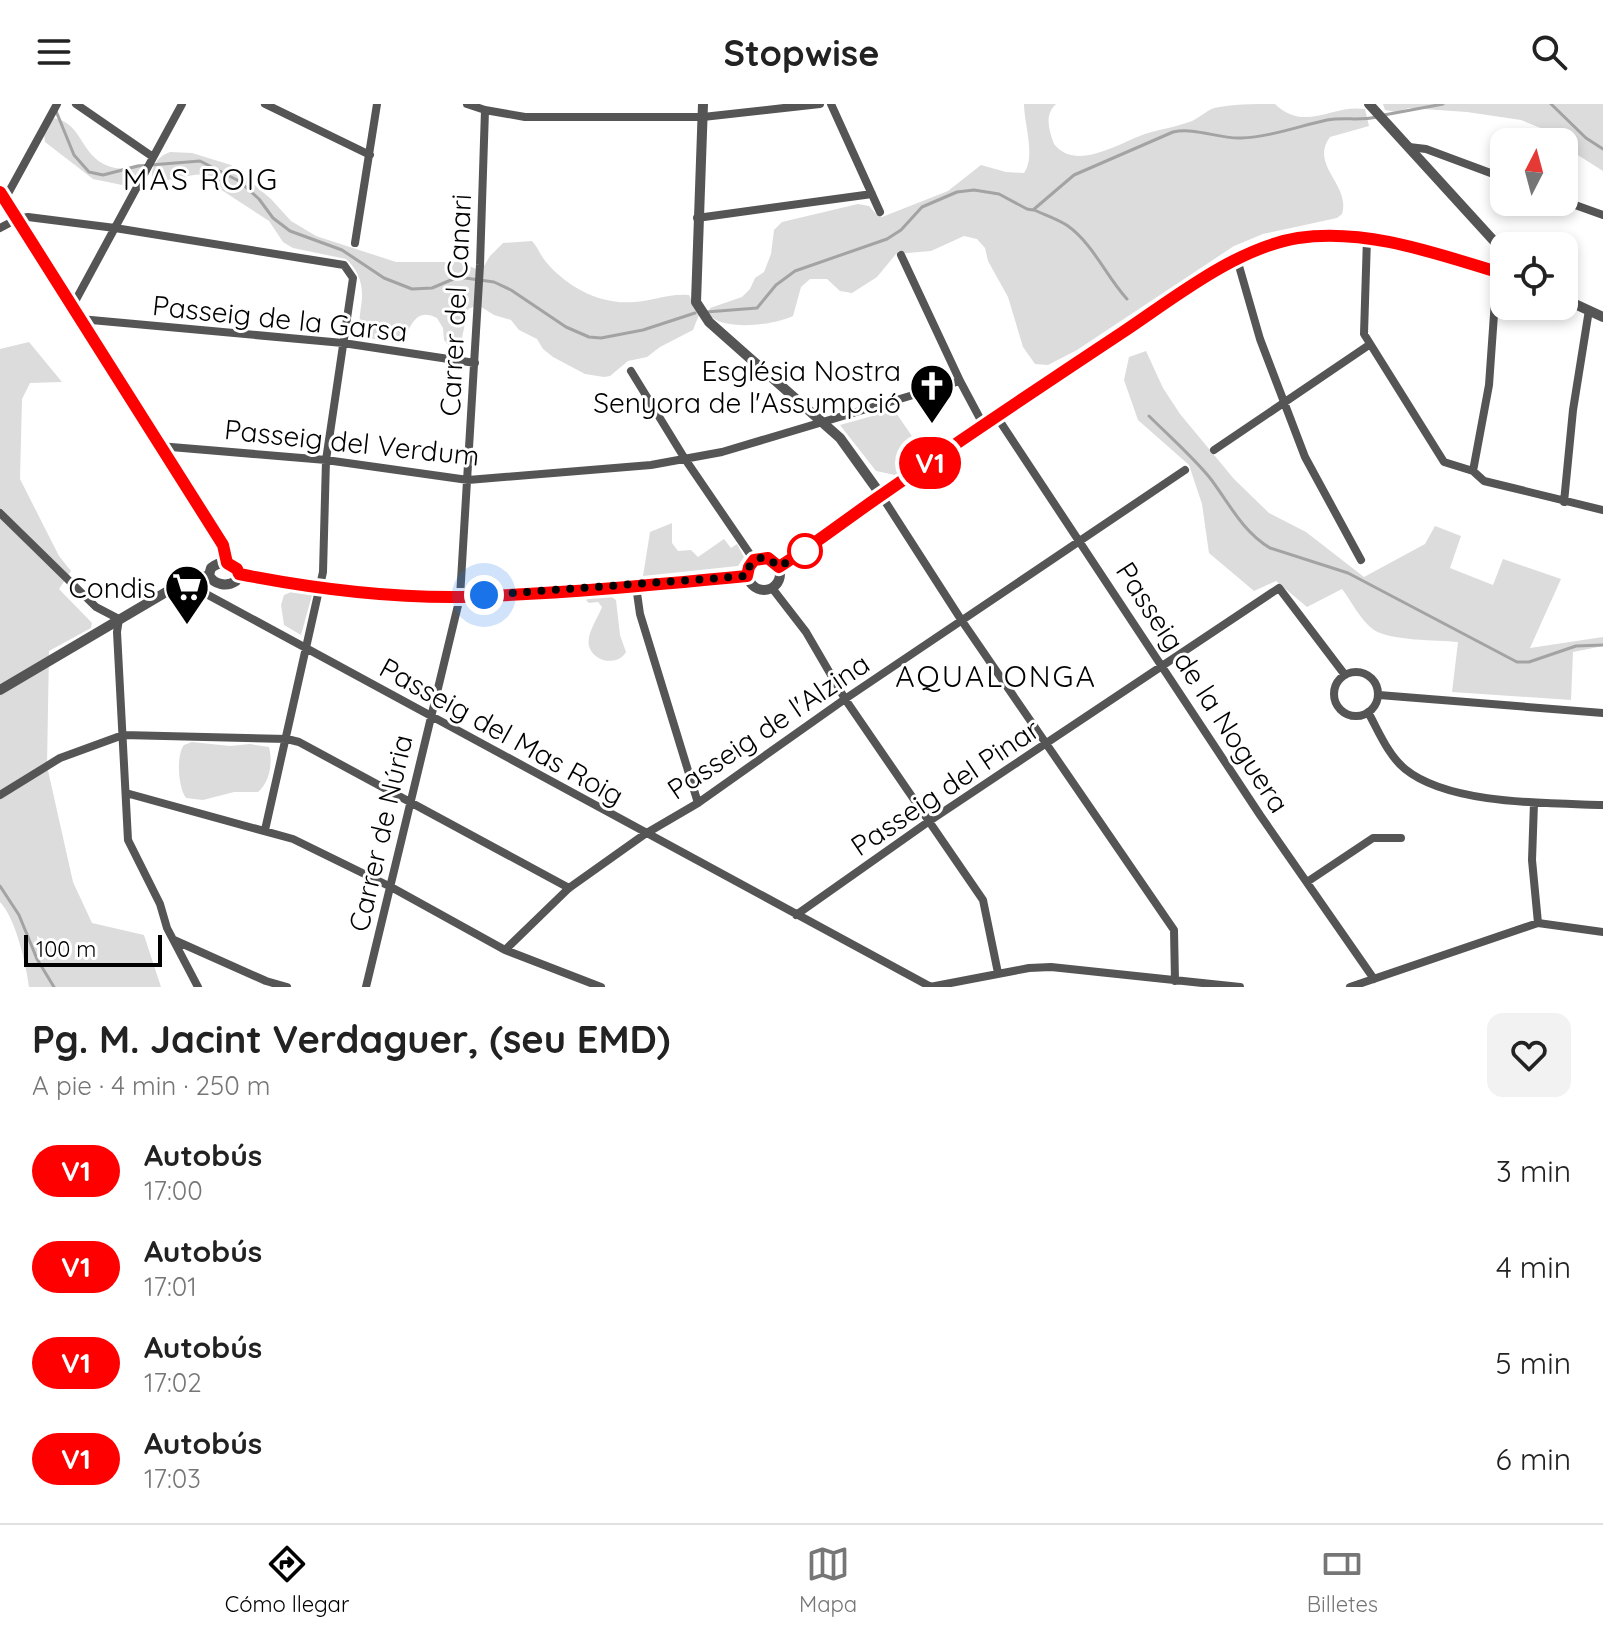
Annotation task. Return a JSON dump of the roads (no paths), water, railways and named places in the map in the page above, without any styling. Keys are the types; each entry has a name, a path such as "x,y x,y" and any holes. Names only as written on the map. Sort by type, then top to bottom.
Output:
{"street":[{"path":"57,104 2,196 223,545 227,563"},
{"path":"76,104 153,157"},
{"path":"72,307 182,104"},
{"path":"265,104 370,155"},
{"path":"355,243 377,104"},
{"path":"467,104 525,117 703,117 820,104"},
{"path":"703,104 695,293 701,313 840,438 881,495 962,621 1174,930 1175,981"},
{"path":"831,104 880,212"},
{"path":"1369,104 1490,237"},
{"name":"Carrer del Canari","path":"460,597 479,295 485,110"},
{"path":"1409,147 1426,149 1490,173"},
{"path":"697,218 872,194"},
{"path":"1578,206 1603,215"},
{"path":"0,228 28,217 115,228 344,265 353,278 326,460 323,572 265,830"},
{"path":"779,567 881,495 1237,259 1295,239 1322,236 1367,238 1490,270"},
{"path":"1367,238 1364,334 1444,462 1473,471 1484,481 1603,510"},
{"path":"901,255 984,426"},
{"path":"1237,259 1260,339 1305,457 1361,560"},
{"path":"1578,305 1603,317"},
{"path":"1564,502 1573,410 1589,310"},
{"name":"Passeig de la Garsa","path":"80,319 343,343 475,363"},
{"path":"1473,471 1489,385 1496,320"},
{"path":"1214,450 1369,345"},
{"path":"631,371 685,459 754,560"},
{"name":"Passeig del Verdum","path":"159,446 326,460 468,480 651,465 722,452 960,381"},
{"name":"Passeig de la Noguera","path":"997,417 1374,979"},
{"name":"Passeig de l'Alzina","path":"505,950 569,888 645,834 698,803 845,699 1185,470"},
{"path":"0,513 96,607 119,619"},
{"path":"768,558 779,567 779,581 772,588 756,589 747,576 754,560 768,558"},
{"path":"227,563 239,574 236,581 226,585 214,581 209,575 213,566 227,563"},
{"path":"239,574 320,589 460,597 747,576"},
{"path":"0,690 191,579 209,575"},
{"name":"Passeig del Mas Roig","path":"191,579 197,589 222,603 931,987"},
{"path":"222,603 226,585"},
{"path":"636,586 640,614 698,803"},
{"path":"772,588 806,632 845,699 983,900 998,973"},
{"name":"Passeig del Pinar","path":"796,915 928,822 1279,588 1345,675"},
{"name":"Carrer de Núria","path":"366,987 460,597"},
{"path":"119,619 117,632 128,840 198,987"},
{"path":"1360,672 1375,682 1379,695 1368,712 1353,716 1338,706 1334,693 1336,685 1345,675 1360,672"},
{"path":"1379,695 1603,713"},
{"path":"1368,712 1393,756 1404,768 1447,790 1534,803 1603,805"},
{"path":"0,795 60,758 123,735 287,739 299,742 569,888"},
{"path":"126,793 293,839 391,887 505,950 601,987"},
{"path":"1534,803 1532,860 1538,923"},
{"path":"1307,882 1373,838 1401,838"},
{"path":"1350,987 1538,923 1603,932"},
{"path":"173,940 266,981 287,987"},
{"path":"931,987 998,973 1051,967 1240,987"}],"waterway":[{"path":"1384,115 1443,104"},
{"path":"1551,104 1586,138 1603,149"},
{"path":"56,111 74,155 89,172 103,175 138,166 200,161 239,181 259,199 273,218 290,231 342,250 384,278 412,289 432,288 458,277 494,282 566,327 589,337 601,338 643,330 695,313"},
{"path":"706,312 757,308 776,285 795,271 887,239 901,230 922,207 957,192 974,190 999,194 1033,210 1074,175 1173,132 1190,131 1241,138 1327,120 1377,117"},
{"path":"1034,210 1060,221 1077,233 1127,299"},
{"path":"1149,416 1210,478 1244,525 1270,548 1348,573 1517,662 1529,662 1576,646 1603,645"},
{"path":"0,886 19,915 37,959 54,987"}],"place":[{"name":"Església Nostra Senyora de l'Assumpció","path":"932,425"},
{"name":"Condis","path":"187,626"}],"district":[{"name":"MAS ROIG","path":"201,179"},
{"name":"AQUALONGA","path":"996,676"}]}
